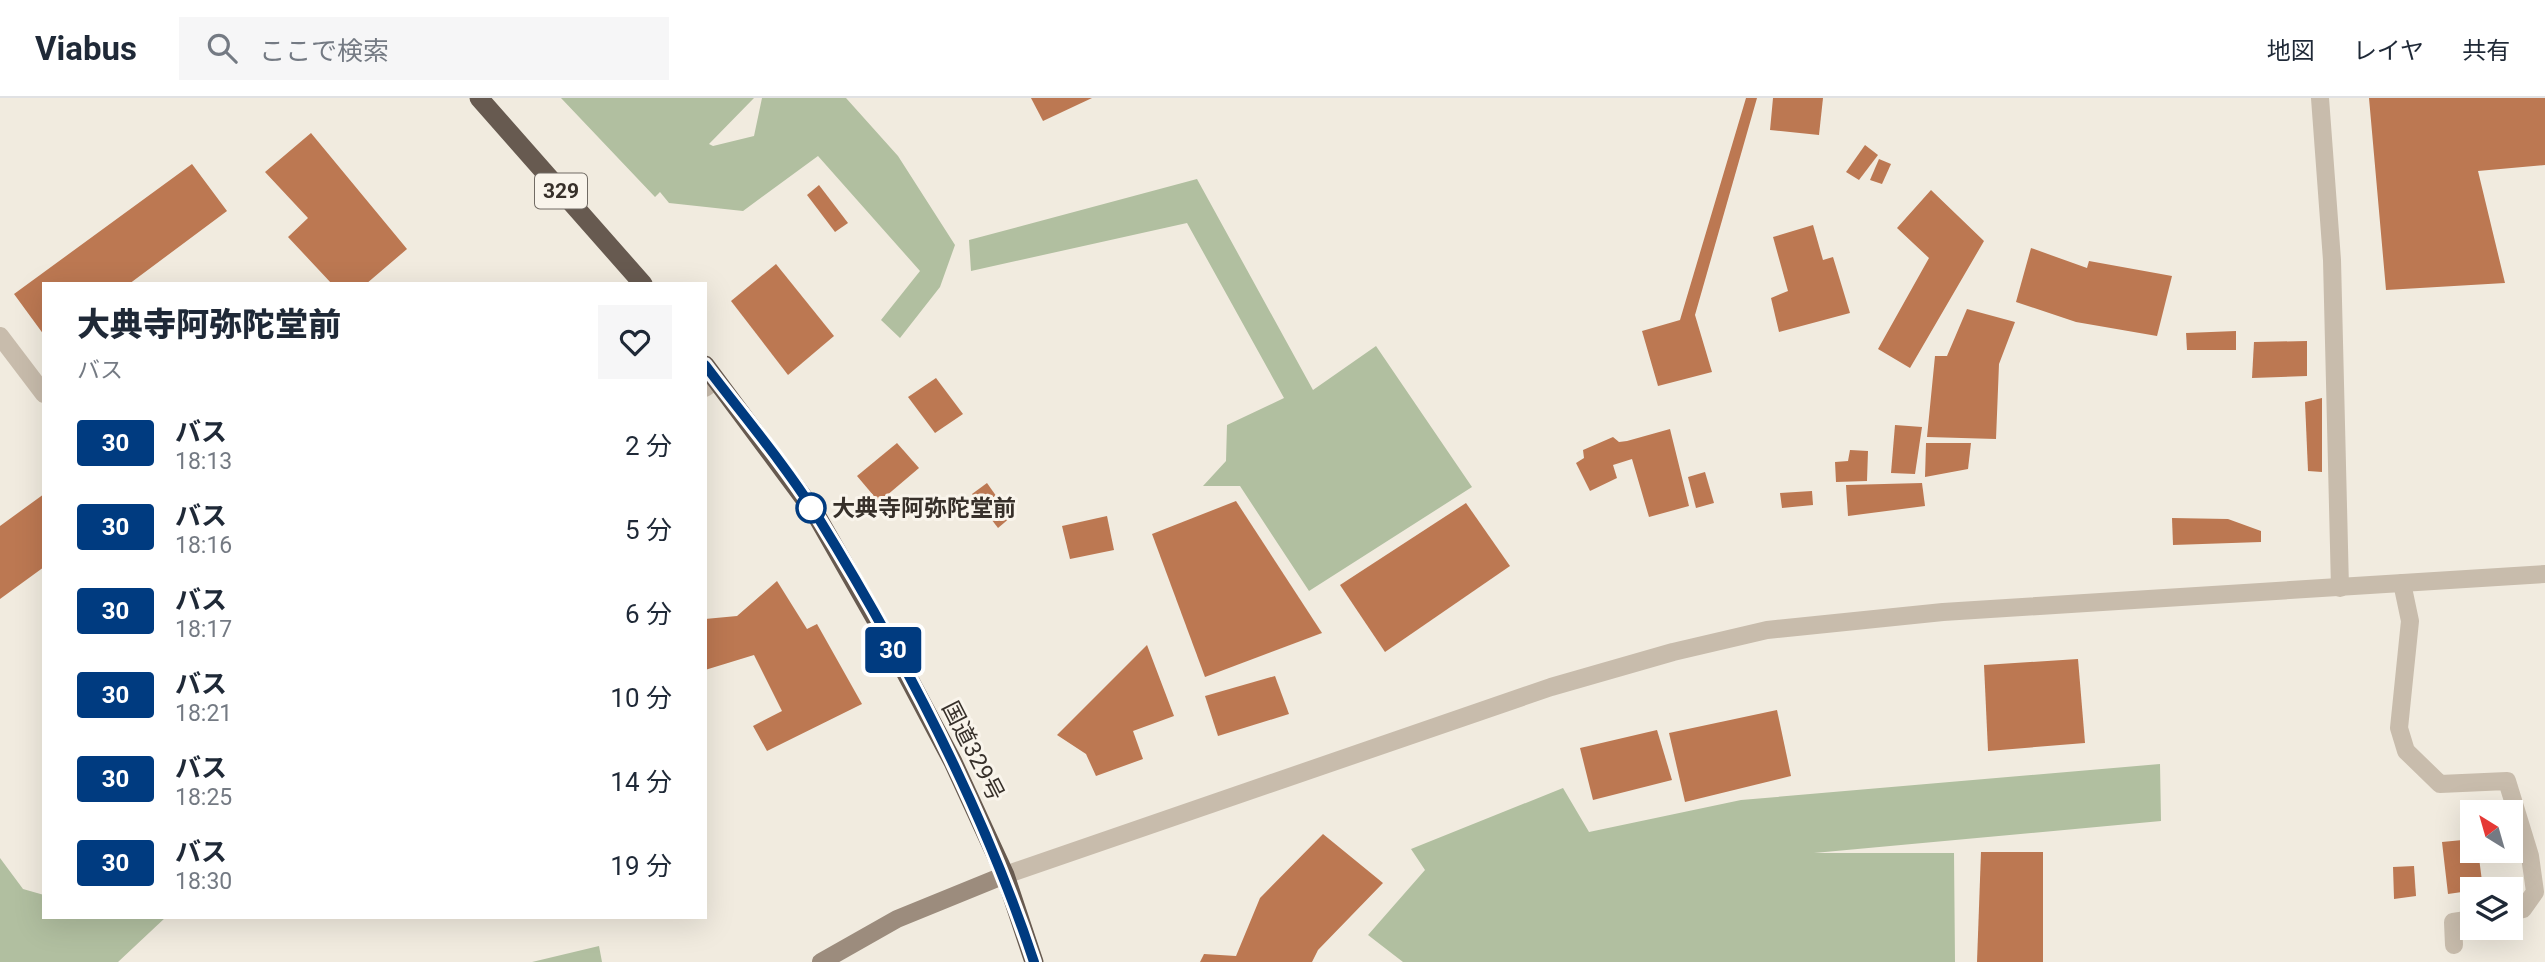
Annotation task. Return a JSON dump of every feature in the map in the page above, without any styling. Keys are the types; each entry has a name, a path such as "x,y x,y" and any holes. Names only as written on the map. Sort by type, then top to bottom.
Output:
{"highway":[{"name":"329","path":"479,98 641,282"},
{"name":"国道329号","path":"709,378 815,513 953,762 1005,876 1034,962"}],"main road":[{"path":"821,962 897,919 1005,876"}],"street":[{"path":"2320,98 2332,260 2340,588"},
{"path":"0,336 42,391"},
{"path":"1005,876 1551,687 1673,652 1766,630 1942,612 2545,574"},
{"path":"2402,583 2410,621 2399,729 2406,751 2440,784 2507,781 2530,856 2535,892 2523,909"},
{"path":"2454,945 2453,922 2460,921"}],"green space":[{"path":"561,98 754,98 709,144 713,146 754,136 762,98 846,98 898,156 955,245 940,287 900,338 881,320 920,271 818,156 743,211 669,203 660,192 655,197"},
{"path":"1197,179 1313,390 1376,346 1472,487 1309,591 1240,486 1203,486 1226,461 1227,425 1284,398 1187,223 971,271 969,240"},
{"path":"2160,764 2161,821 1814,853 1954,853 1955,962 1403,962 1368,935 1425,870 1411,849 1563,788 1589,832 1741,800"},
{"path":"0,858 23,889 42,894 42,919 164,919 118,962 0,962"},
{"path":"599,946 602,962 532,962"}],"building":[{"path":"1031,98 1092,98 1043,121"},
{"path":"1746,98 1757,98 1695,315 1712,372 1658,386 1642,331 1680,320"},
{"path":"1773,98 1823,98 1819,135 1770,130"},
{"path":"2369,98 2545,98 2545,165 2478,171 2505,283 2386,290"},
{"path":"311,133 407,249 368,282 330,282 288,237 308,218 265,172"},
{"path":"1865,145 1878,155 1859,180 1846,172"},
{"path":"1879,159 1891,164 1882,184 1870,180"},
{"path":"192,164 227,211 132,282 42,282 42,332 14,294"},
{"path":"819,185 848,223 835,232 807,195"},
{"path":"1931,190 1984,241 1910,368 1878,349 1929,258 1897,228"},
{"path":"1813,225 1823,260 1833,257 1850,313 1779,332 1771,298 1788,291 1773,237"},
{"path":"2031,248 2087,268 2089,261 2172,276 2157,336 2076,322 2016,302"},
{"path":"776,264 834,336 788,375 731,301"},
{"path":"1967,309 2015,322 1999,364 1996,439 1927,437 1935,356 1947,356"},
{"path":"2236,331 2236,350 2187,350 2186,333"},
{"path":"2307,341 2307,376 2252,378 2254,342"},
{"path":"936,378 963,414 935,433 908,397"},
{"path":"2322,398 2322,472 2308,471 2305,402"},
{"path":"1895,425 1922,427 1915,474 1891,473"},
{"path":"1670,429 1689,506 1649,517 1632,459 1613,465 1617,478 1590,491 1576,463 1584,458 1583,450 1613,437 1619,442 1627,441"},
{"path":"897,443 919,468 879,502 857,476"},
{"path":"1926,443 1971,443 1968,469 1925,477"},
{"path":"1850,450 1868,451 1867,481 1836,482 1835,462 1848,461"},
{"path":"1705,472 1714,503 1696,508 1688,477"},
{"path":"987,483 1011,517 998,528 972,494"},
{"path":"1922,483 1925,506 1848,516 1846,485"},
{"path":"1812,491 1813,505 1782,508 1780,493"},
{"path":"42,495 42,568 0,599 0,526"},
{"path":"1236,501 1322,633 1205,677 1152,534"},
{"path":"1466,503 1510,566 1385,652 1340,585"},
{"path":"1107,516 1114,550 1070,559 1062,526"},
{"path":"2172,518 2228,519 2261,531 2261,542 2173,545"},
{"path":"777,581 807,629 817,624 862,704 767,751 753,726 782,711 754,655 707,669 707,619 737,616"},
{"path":"1147,645 1174,716 1133,731 1143,759 1096,776 1086,754 1057,735"},
{"path":"2078,659 2085,743 1988,751 1984,665"},
{"path":"1275,676 1289,714 1218,736 1205,696"},
{"path":"1777,710 1791,776 1685,802 1669,733"},
{"path":"1657,730 1672,780 1593,800 1580,748"},
{"path":"1323,834 1383,883 1318,950 1312,962 1200,962 1204,954 1236,956 1260,898"},
{"path":"2460,840 2460,863 2480,863 2481,877 2460,877 2460,892 2448,894 2442,842"},
{"path":"1981,852 2043,852 2043,962 1977,962"},
{"path":"2414,866 2416,896 2394,899 2393,867"}],"bus line":[{"name":"30","path":"707,368 815,513 900,662 966,788 1005,876 1034,962"}],"place":[{"name":"大典寺阿弥陀堂前","path":"811,508"}]}
